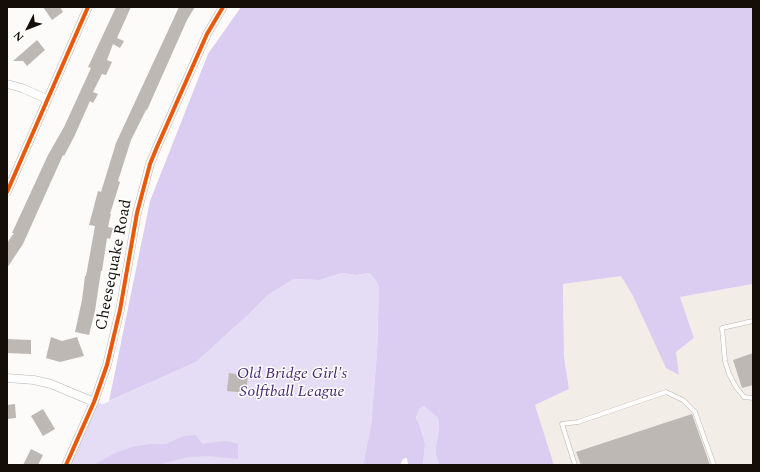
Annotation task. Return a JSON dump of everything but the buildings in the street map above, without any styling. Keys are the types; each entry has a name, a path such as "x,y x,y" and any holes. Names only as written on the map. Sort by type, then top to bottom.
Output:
{"street":[{"path":"7,192 88,7"},
{"name":"Cheesequake Road","path":"66,465 94,402 107,365 120,310 135,220 146,176 157,147 202,48 223,7"},
{"path":"7,84 22,88 47,99"},
{"path":"7,378 34,380 52,384 94,402"}],"lane":[{"path":"753,321 722,328 725,361 729,374 736,387 744,397 753,398"},
{"path":"575,465 562,424 578,422 666,392 682,400 695,412 714,465"}],"shaded area":[{"path":"241,7 753,7 753,284 680,297 694,338 676,352 679,375 666,368 633,296 621,276 563,284 564,357 569,389 535,405 554,465 439,465 436,455 439,428 438,418 424,406 419,409 416,418 425,444 423,465 408,465 407,458 403,459 400,465 363,465 371,426 377,352 379,286 370,273 356,275 341,273 320,280 294,279 268,295 196,362 109,401 150,201 208,54"},
{"path":"621,275 678,374 676,352 694,338 680,297 753,284 753,465 554,465 535,405 569,389 564,357 563,284"},
{"path":"196,435 202,444 226,441 238,444 238,459 207,456 188,457 158,465 94,465 113,454 132,447 151,444 166,444 184,436"}],"green space":[{"name":"Old Bridge Girl's Solftball League","path":"341,273 356,275 370,273 379,286 377,352 371,426 363,465 66,465 94,402 103,404 196,362 268,295 294,279 320,280"},
{"path":"424,406 438,418 439,428 436,455 439,465 423,465 425,444 416,418 419,408"}],"cycle path":[{"path":"7,192 88,7"},
{"path":"66,465 94,402 107,365 120,310 137,213 150,164 207,34 223,7"}]}
